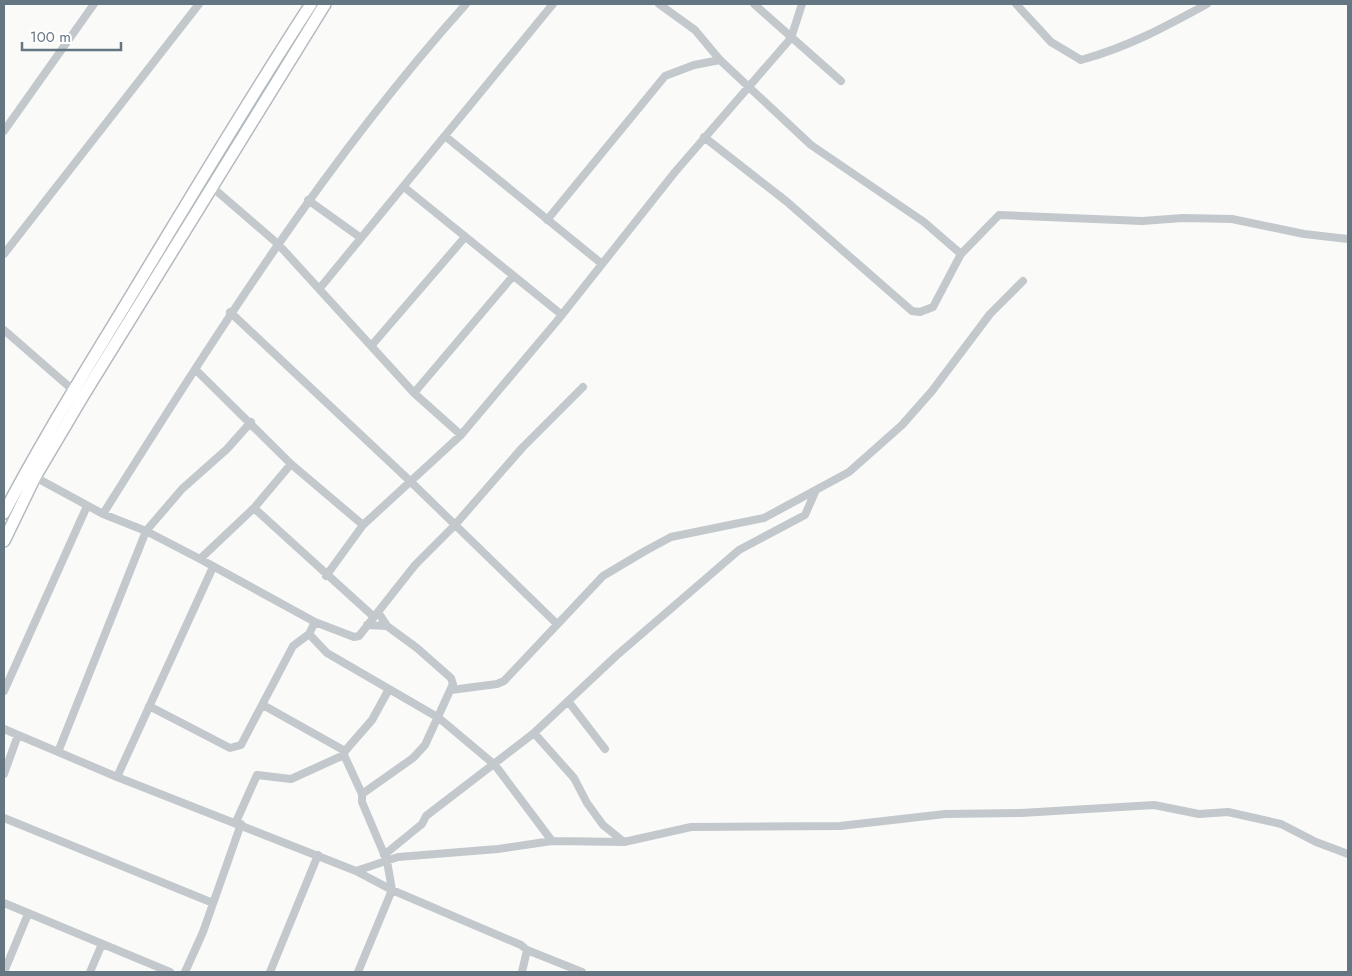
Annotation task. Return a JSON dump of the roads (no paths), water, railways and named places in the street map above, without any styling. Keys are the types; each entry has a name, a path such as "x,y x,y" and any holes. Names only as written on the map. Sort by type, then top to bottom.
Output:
{"main road":[{"path":"4,541 71,407 74,391 263,78 311,4"},
{"path":"4,513 25,473 71,407 212,187 325,4"}],"street":[{"path":"4,131 94,4"},
{"path":"4,254 199,4"},
{"path":"103,514 196,370 230,312 308,200 410,66 466,4"},
{"path":"320,288 552,4"},
{"path":"659,4 695,30 720,60 811,145 924,222 961,254"},
{"path":"754,4 841,81"},
{"path":"326,576 363,525 460,436 562,315 704,137 750,87 791,38 802,4"},
{"path":"1016,4 1051,42 1081,60 1115,51 1207,4"},
{"path":"547,220 664,76 694,65 720,60"},
{"path":"445,136 602,264"},
{"path":"704,137 786,202 912,311 920,312 933,307 961,254 999,216 1142,222 1183,218 1232,219 1304,234 1348,239"},
{"path":"212,187 278,244 414,393 460,436"},
{"path":"404,187 562,315"},
{"path":"308,200 361,238"},
{"path":"372,345 465,236"},
{"path":"414,393 513,276"},
{"path":"451,690 497,684 504,681 603,576 654,546 671,538 764,518 849,472 902,425 932,391 990,314 1023,280"},
{"path":"230,312 410,481 454,526 557,624"},
{"path":"4,330 74,391"},
{"path":"196,370 251,422 291,464 363,525"},
{"path":"35,477 103,514 146,531 315,622 354,637 358,636 415,565 454,526 522,448 583,387"},
{"path":"58,752 146,531 182,489 227,449 251,422"},
{"path":"200,559 254,508 291,464"},
{"path":"356,871 385,858 422,824 426,816 495,765 534,733 616,656 740,550 805,515 816,490"},
{"path":"4,691 87,506"},
{"path":"254,508 326,576 376,614 386,626 417,648 451,678 451,690 425,745 413,758 362,794"},
{"path":"117,777 213,568"},
{"path":"149,706 230,748 241,745 293,646 309,634 315,622"},
{"path":"367,625 386,626"},
{"path":"309,634 326,653 438,718 495,765 552,841"},
{"path":"185,972 203,932 257,775 291,779 344,753 372,720 389,689"},
{"path":"568,701 605,749"},
{"path":"263,705 344,753 362,794 362,802 385,858 392,890 358,972"},
{"path":"4,729 117,777 318,855 356,871 392,890 521,945 527,950 582,972"},
{"path":"534,733 574,778 587,803 603,824 624,842"},
{"path":"4,774 18,735"},
{"path":"385,858 498,849 552,841 624,842 691,827 840,826 945,814 1021,813 1154,804 1199,814 1228,812 1281,824 1316,842 1348,854"},
{"path":"4,818 213,903"},
{"path":"270,972 318,855"},
{"path":"4,903 170,972"},
{"path":"4,972 28,914"},
{"path":"90,972 102,944"},
{"path":"522,972 527,950"}]}
